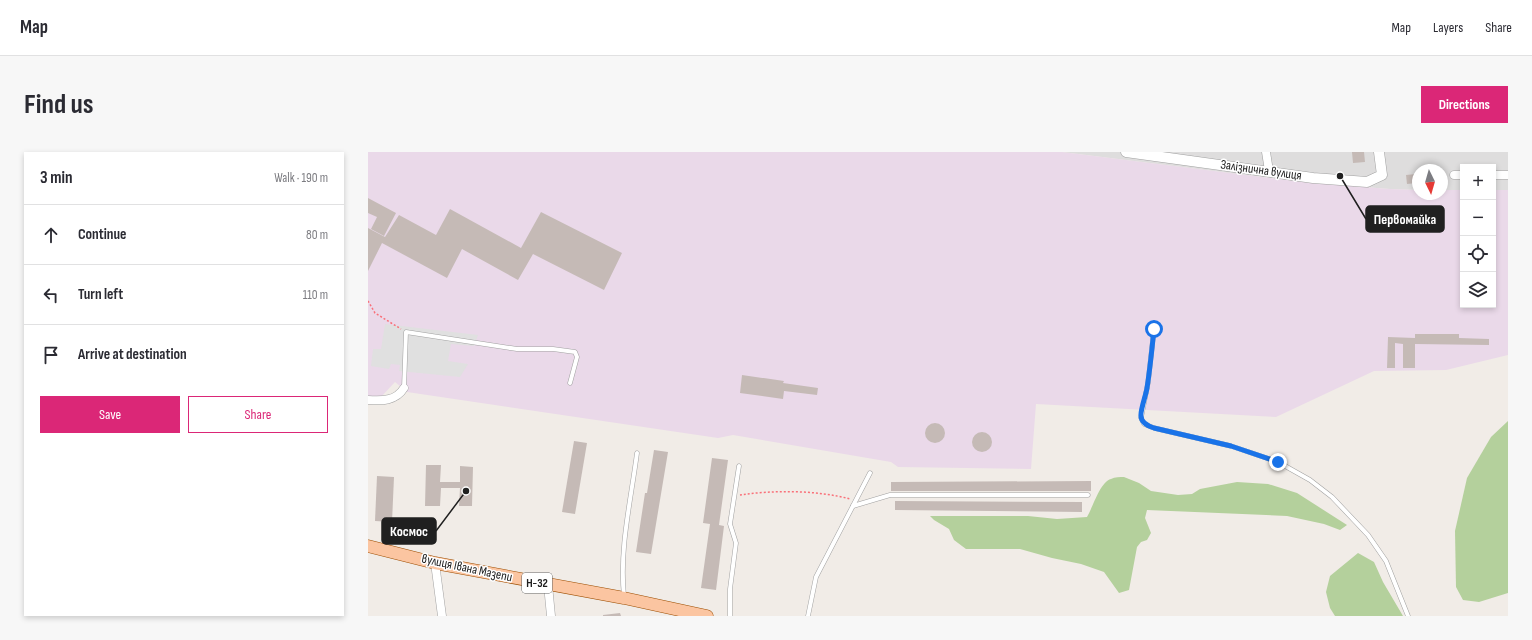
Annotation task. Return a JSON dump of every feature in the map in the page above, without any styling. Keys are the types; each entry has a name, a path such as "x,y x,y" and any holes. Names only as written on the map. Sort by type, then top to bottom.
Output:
{"main road":[{"name":"вулиця Івана Мазепи","path":"368,546 435,563 624,598 670,612 707,616"}],"street":[{"name":"Залізнична вулиця","path":"1126,152 1178,155 1313,178 1367,182 1382,175 1379,152"},
{"path":"1266,152 1270,171"},
{"path":"1454,175 1460,175"},
{"path":"1496,175 1508,175"},
{"path":"368,400 377,401 396,397 404,388"},
{"path":"435,563 442,616"},
{"path":"548,585 551,616"}],"lane":[{"path":"1154,329 1145,402 1141,411 1141,418 1144,424 1154,428 1231,446 1278,462 1310,480 1332,496 1368,535 1386,561 1408,616"},
{"path":"404,388 406,332 517,349 553,349 575,352 577,357 570,383"},
{"path":"624,598 622,577 625,542 637,453"},
{"path":"730,616 730,589 736,543 730,524 739,466"},
{"path":"808,616 816,577 870,473"},
{"path":"853,506 890,495 1088,495"}],"path":[{"path":"368,300 375,313 406,332"},
{"path":"735,495 767,491 835,495 856,500"}],"shaded area":[{"path":"368,152 1062,152 1311,183 1412,190 1412,200 1448,200 1448,190 1460,190 1460,308 1496,308 1496,190 1508,190 1508,355 1446,370 1374,371 1276,417 1036,404 1031,469 898,467 891,462 733,435 718,438 407,392 395,382 381,397 368,396"},
{"path":"1062,152 1508,152 1508,190 1496,190 1496,164 1460,164 1460,190 1448,190 1448,164 1412,164 1412,190 1311,183"},
{"path":"385,324 478,335 474,346 451,344 448,361 468,364 460,377 399,371 400,365 391,364 389,369 371,366 373,349 381,349"}],"green space":[{"path":"1508,421 1508,593 1479,602 1463,600 1456,587 1455,531 1467,478 1491,437"},
{"path":"1124,477 1139,483 1151,491 1178,495 1192,494 1200,489 1237,482 1268,484 1297,493 1347,525 1340,530 1324,524 1287,516 1147,510 1145,518 1151,533 1147,540 1141,542 1137,547 1129,590 1119,593 1104,572 1081,564 1020,549 966,549 954,540 949,529 930,516 1028,516 1057,519 1087,517 1103,485 1113,478"},
{"path":"1358,553 1374,562 1383,582 1403,616 1335,616 1330,608 1326,592 1330,576"}],"building":[{"path":"1352,152 1364,152 1365,162 1353,163"},
{"path":"1412,174 1412,184 1407,184 1406,175"},
{"path":"368,198 396,213 384,236 371,229 377,217 368,213"},
{"path":"450,209 521,248 541,212 622,253 604,290 533,254 518,280 462,249 447,278 382,243 368,271 368,228 385,237 399,215 436,235"},
{"path":"1415,334 1459,334 1459,338 1489,339 1489,345 1415,344 1415,368 1403,368 1403,344 1395,343 1395,368 1387,368 1388,337 1415,338"},
{"path":"742,375 818,388 817,395 784,391 783,399 740,393"},
{"path":"931,423 939,423 945,429 945,437 939,443 931,443 925,437 925,429"},
{"path":"978,432 986,432 992,438 992,446 986,452 978,452 972,446 972,438"},
{"path":"574,441 587,443 575,514 562,512"},
{"path":"654,450 668,452 651,554 636,552 645,493 647,493"},
{"path":"712,458 728,460 719,525 724,526 716,590 701,588 710,524 703,523"},
{"path":"426,465 441,465 440,482 460,482 460,466 473,467 472,506 459,506 460,488 441,488 440,506 425,506"},
{"path":"377,476 394,477 392,522 375,521"},
{"path":"1091,481 1091,491 891,491 891,482"},
{"path":"895,501 1082,502 1082,512 895,510"},
{"path":"620,613 621,616 603,616 603,615"}],"place":[{"name":"Первомайка","path":"1340,176"},
{"name":"Космос","path":"466,491"}],"route":[{"path":"1154,329 1145,402 1141,411 1141,418 1144,424 1181,435 1231,446 1278,462"}]}
